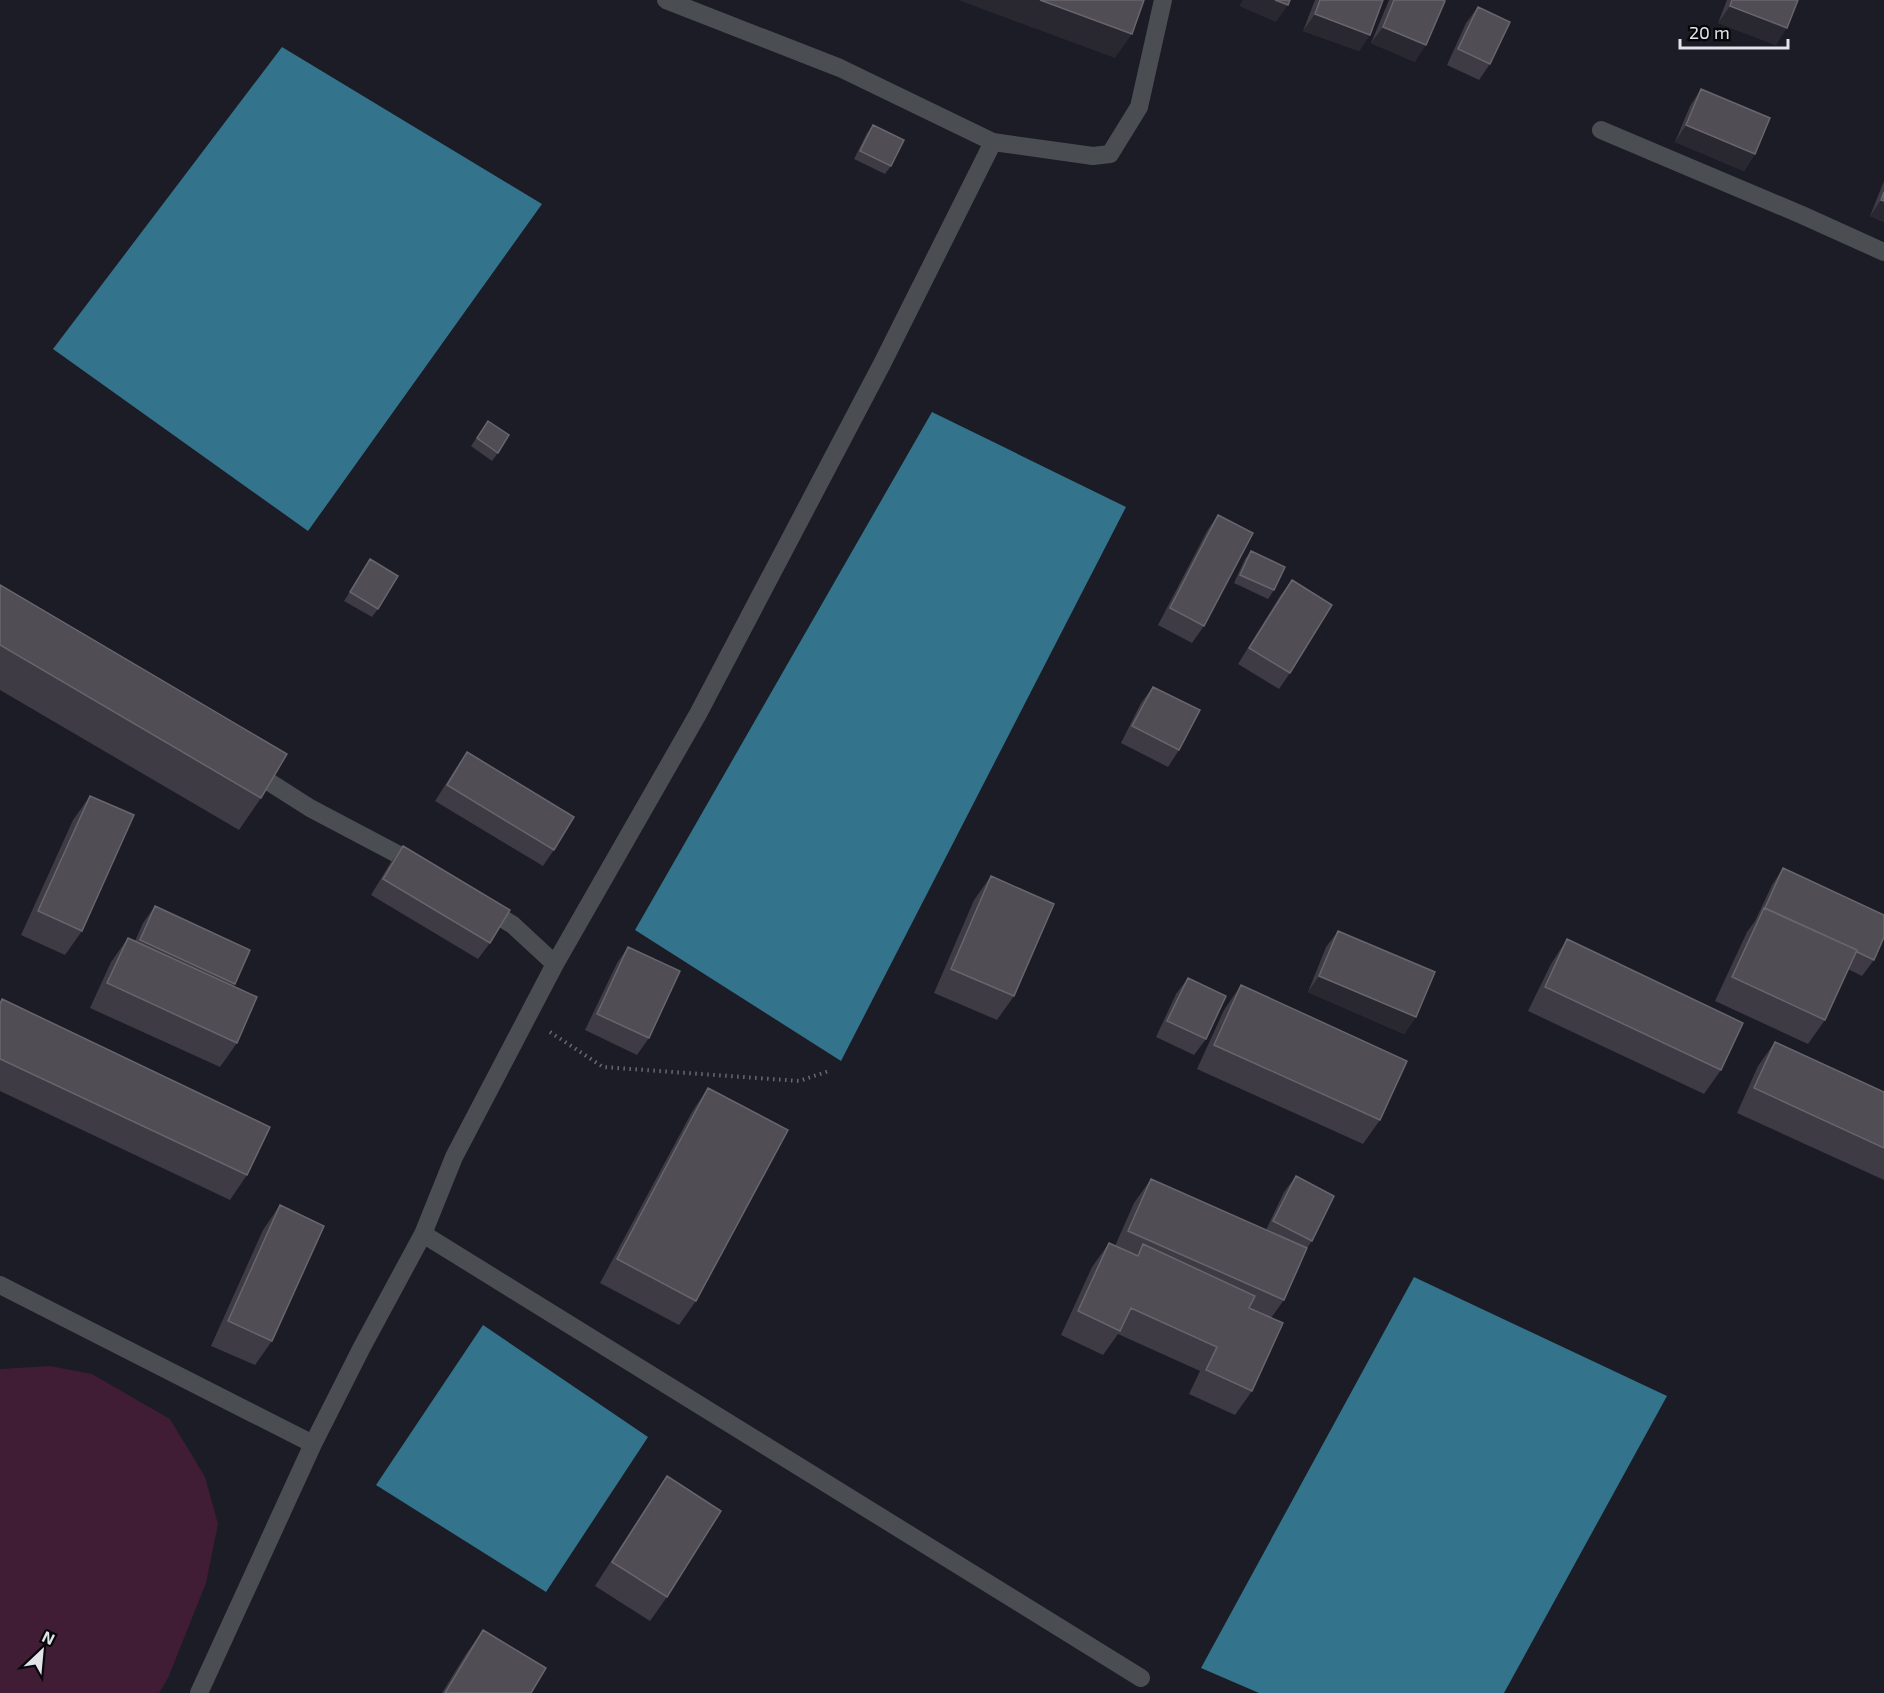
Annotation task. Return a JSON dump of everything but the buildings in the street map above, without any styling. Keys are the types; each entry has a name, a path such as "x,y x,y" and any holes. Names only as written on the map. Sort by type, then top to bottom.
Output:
{"street":[{"path":"666,0 840,68 993,142 1093,156 1110,154 1139,107 1162,0"},
{"path":"1601,130 1884,252"},
{"path":"199,1693 313,1444 423,1234 454,1157 555,964 698,714 883,362 993,142"},
{"path":"233,758 310,808 436,876"},
{"path":"465,894 513,925 555,964"},
{"path":"423,1234 1141,1678"},
{"path":"0,1285 313,1444"}],"path":[{"path":"527,1017 603,1067 799,1081 829,1071"}],"shaded area":[{"path":"50,1366 92,1374 170,1419 205,1477 218,1524 206,1583 168,1678 159,1693 0,1693 0,1369"}],"water":[{"path":"282,47 542,204 308,531 53,349"},
{"path":"932,412 1126,507 841,1061 635,930"},
{"path":"1414,1277 1667,1396 1504,1693 1259,1693 1201,1668"},
{"path":"483,1325 648,1437 546,1592 376,1485"}]}
